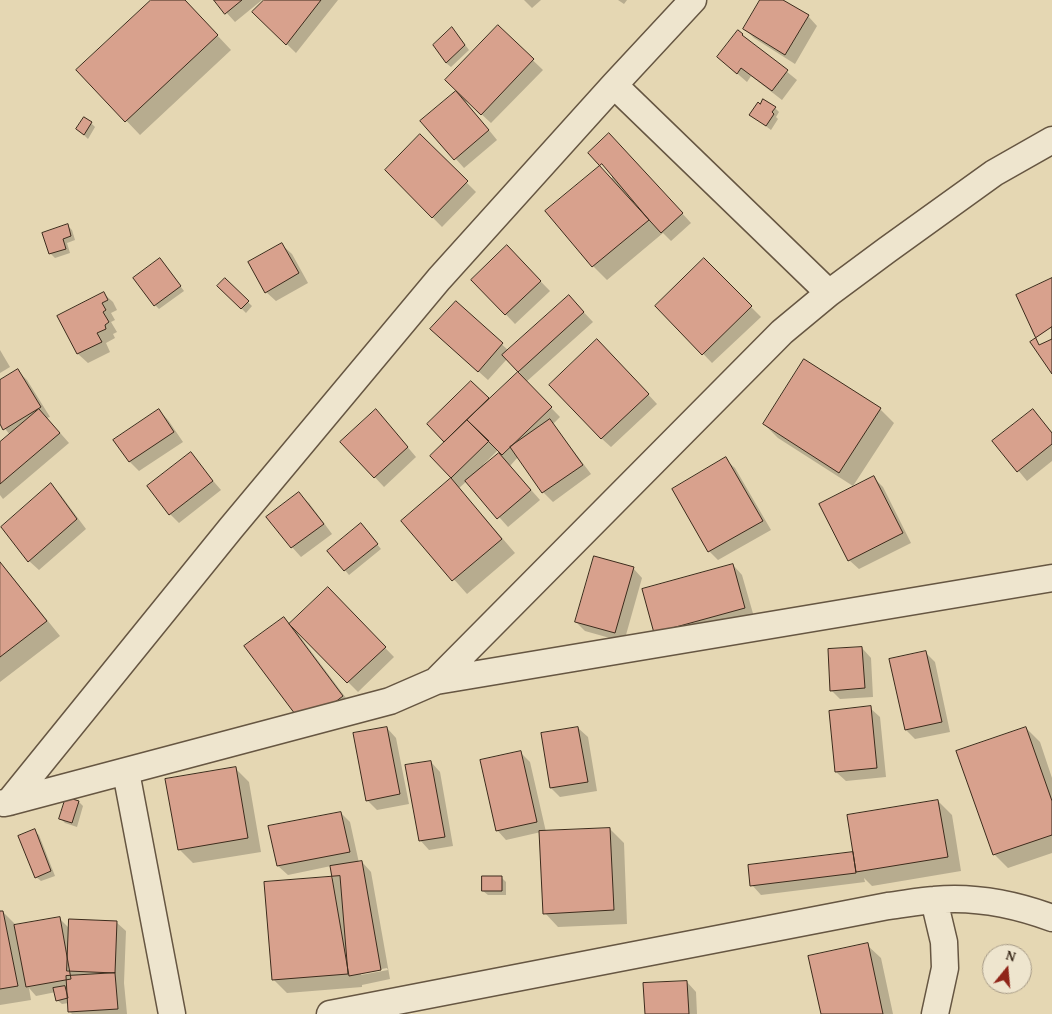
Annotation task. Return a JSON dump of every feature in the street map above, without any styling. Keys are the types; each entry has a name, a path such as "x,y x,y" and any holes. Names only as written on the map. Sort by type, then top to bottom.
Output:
{"street":[{"path":"4,803 439,279 693,0"},
{"path":"614,85 829,293"},
{"path":"436,681 782,332 829,293 886,250 994,173 1052,140"},
{"path":"4,803 390,701 436,681 1052,578"},
{"path":"126,772 172,1014"},
{"path":"330,1014 888,906 934,900 966,899 1000,902 1052,918"},
{"path":"934,900 944,942 945,968 935,1014"}],"building":[{"path":"151,0 185,0 218,35 125,122 76,70"},
{"path":"214,0 242,0 225,14"},
{"path":"264,0 321,0 286,45 252,12"},
{"path":"760,0 783,0 809,15 785,55 743,29"},
{"path":"498,25 534,59 481,115 445,80"},
{"path":"452,27 465,45 446,63 433,45"},
{"path":"738,30 788,70 772,91 741,68 737,74 717,57"},
{"path":"456,91 489,130 454,160 420,121"},
{"path":"763,99 776,107 766,126 749,115 758,102 760,104"},
{"path":"84,117 92,122 84,135 76,129"},
{"path":"609,133 683,213 661,233 588,153"},
{"path":"420,134 468,181 432,218 385,170"},
{"path":"602,164 649,220 592,267 545,211"},
{"path":"68,224 71,236 63,239 66,249 49,254 42,233"},
{"path":"282,243 299,273 265,293 248,262"},
{"path":"507,245 541,281 505,315 471,280"},
{"path":"160,258 181,286 154,306 133,278"},
{"path":"704,258 752,306 702,355 655,306"},
{"path":"225,278 249,301 241,309 217,286"},
{"path":"1052,278 1052,339 1039,345 1016,295"},
{"path":"104,292 108,300 102,303 106,310 103,312 109,322 105,325 106,329 97,333 102,342 77,354 57,316"},
{"path":"569,295 584,312 518,372 502,355"},
{"path":"456,301 503,343 478,372 430,329"},
{"path":"1052,327 1052,374 1030,342"},
{"path":"597,339 649,394 601,439 549,385"},
{"path":"804,359 881,408 839,473 763,424"},
{"path":"18,369 41,407 3,430 0,424 0,380"},
{"path":"518,372 552,407 502,455 467,420"},
{"path":"471,381 489,398 444,442 427,424"},
{"path":"39,409 60,433 0,484 0,442"},
{"path":"159,409 174,432 129,462 113,440"},
{"path":"376,409 408,447 374,478 340,442"},
{"path":"1033,409 1052,433 1052,444 1017,472 992,441"},
{"path":"550,419 583,465 542,493 510,447"},
{"path":"467,420 489,441 451,478 430,456"},
{"path":"191,452 213,481 169,515 147,486"},
{"path":"499,453 531,490 497,519 465,481"},
{"path":"726,457 763,521 708,552 672,489"},
{"path":"874,476 903,533 848,561 819,504"},
{"path":"451,478 502,539 452,581 401,521"},
{"path":"51,483 77,519 28,562 1,527"},
{"path":"299,492 324,524 291,548 266,517"},
{"path":"361,523 378,544 344,571 327,551"},
{"path":"594,556 634,567 615,633 575,622"},
{"path":"0,562 47,621 0,657"},
{"path":"733,564 745,608 654,633 642,589"},
{"path":"328,587 386,647 347,683 289,624"},
{"path":"284,617 343,696 304,726 244,646"},
{"path":"862,647 865,688 830,691 828,649"},
{"path":"926,651 942,722 905,730 889,659"},
{"path":"871,706 877,768 835,772 829,711"},
{"path":"387,727 400,794 366,801 353,733"},
{"path":"578,727 588,782 550,788 541,733"},
{"path":"1026,727 1052,801 1052,835 993,855 956,751"},
{"path":"521,751 537,822 496,831 480,760"},
{"path":"431,761 445,837 419,841 405,765"},
{"path":"236,767 248,838 178,850 165,779"},
{"path":"66,797 79,801 72,823 59,819"},
{"path":"938,800 948,857 856,872 847,815"},
{"path":"341,812 350,852 277,866 268,826"},
{"path":"610,828 614,910 543,914 539,831"},
{"path":"35,829 51,871 35,878 18,836"},
{"path":"853,852 856,873 750,886 748,865"},
{"path":"362,861 381,970 349,976 330,866"},
{"path":"340,876 348,974 272,980 264,882"},
{"path":"482,876 502,876 502,891 482,891"},
{"path":"0,911 3,911 18,986 0,989"},
{"path":"60,917 71,979 26,987 14,925"},
{"path":"69,919 117,921 115,973 67,971"},
{"path":"868,943 883,1014 821,1014 808,956"},
{"path":"115,973 118,1009 68,1012 66,976"},
{"path":"687,981 689,1014 645,1014 643,983"},
{"path":"65,986 68,998 56,1001 53,988"}]}
